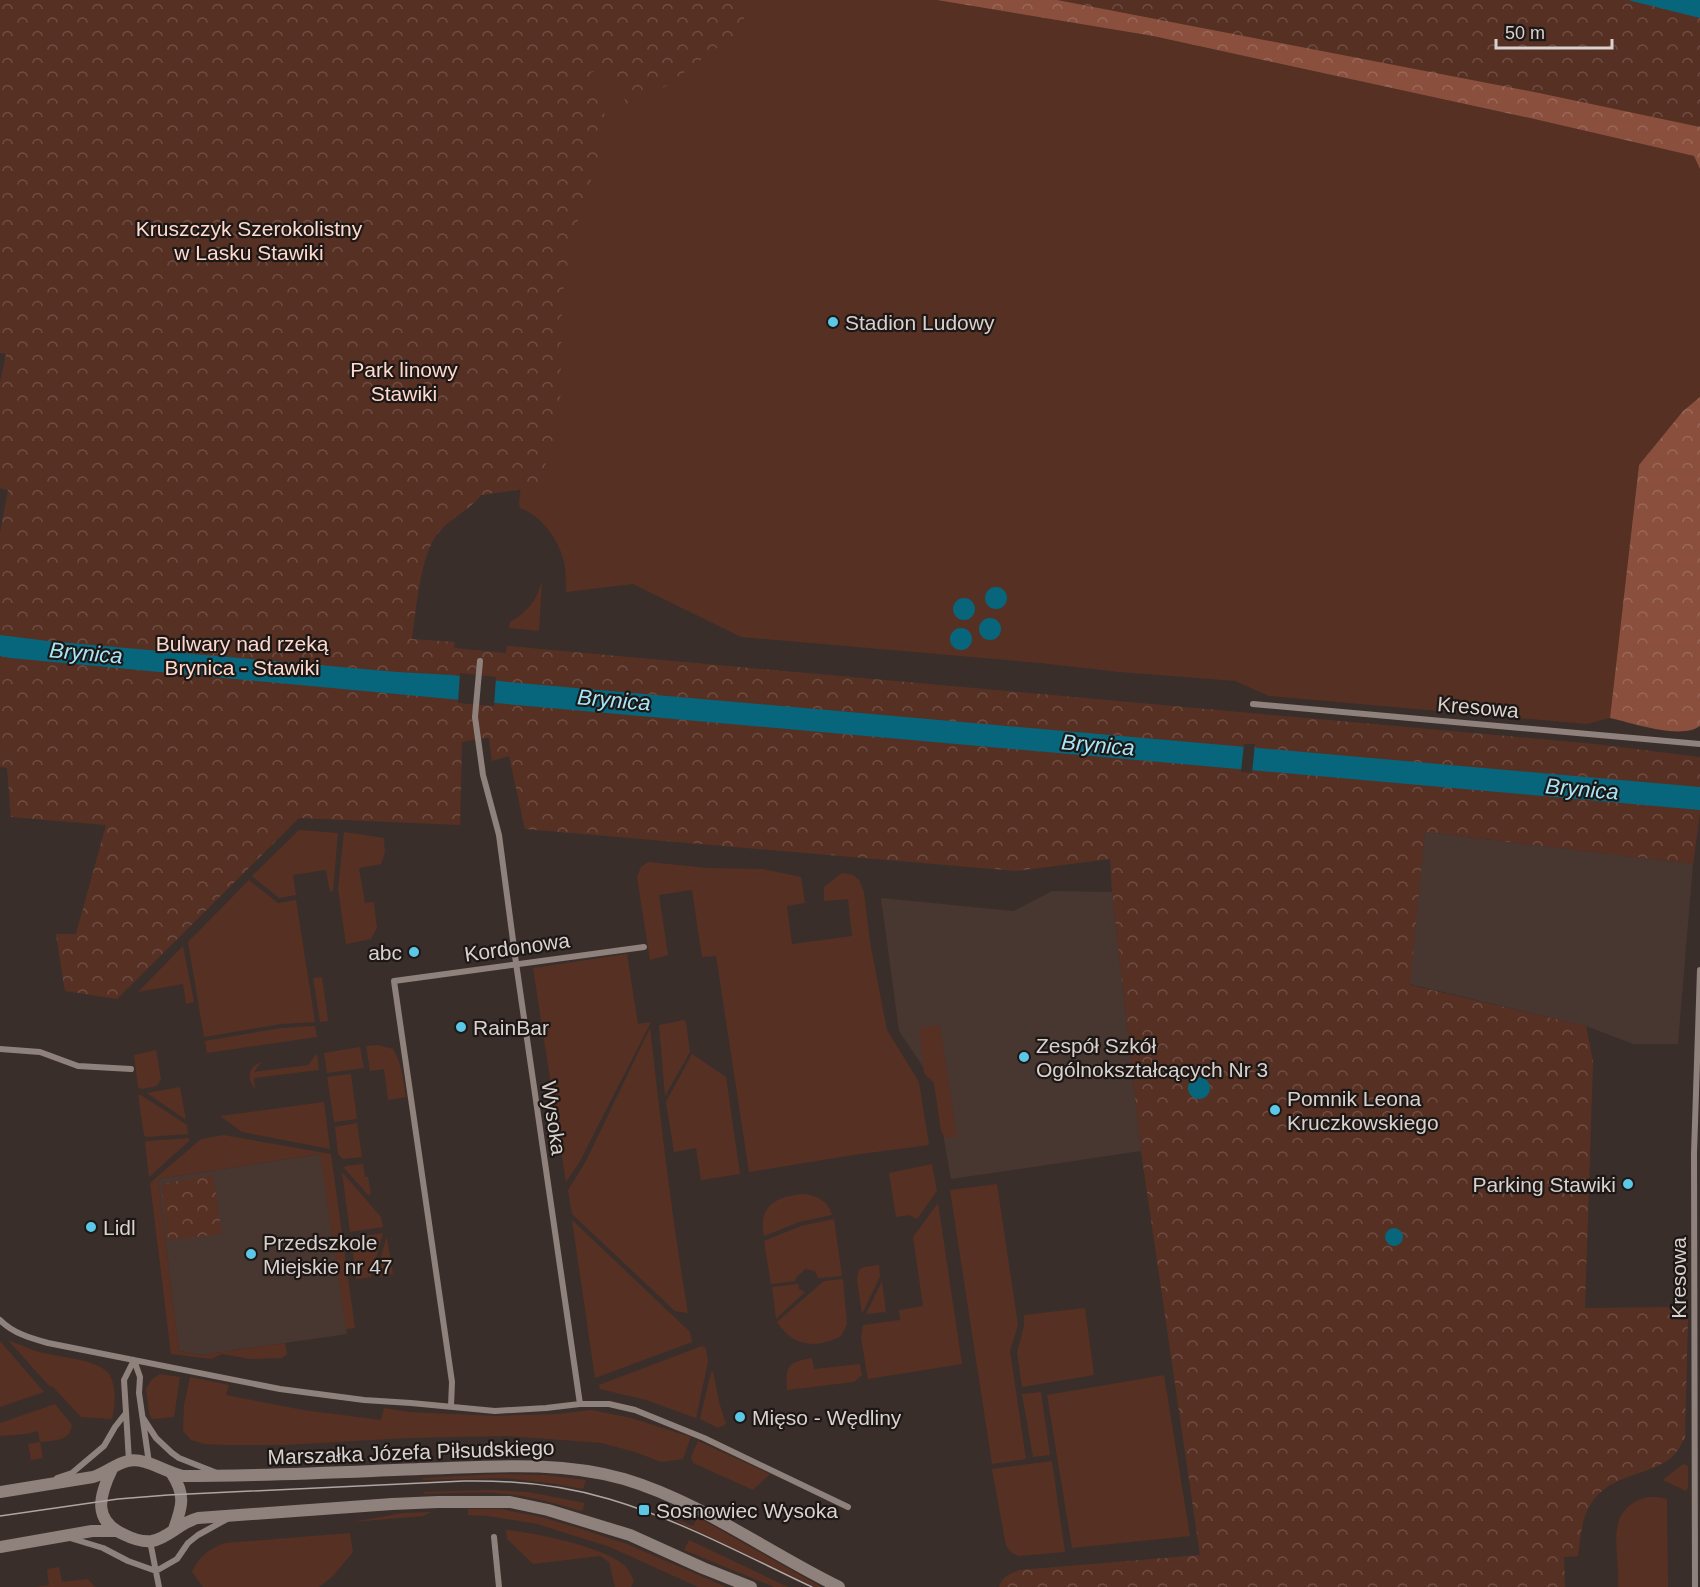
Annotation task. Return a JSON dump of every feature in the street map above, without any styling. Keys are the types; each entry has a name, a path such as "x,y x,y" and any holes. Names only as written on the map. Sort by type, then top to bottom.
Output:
{"main road":[{"path":"0,1492 93,1477 120,1464 138,1460 172,1474 180,1487 182,1501 174,1529"},
{"name":"Marszałka Józefa Piłsudskiego","path":"172,1474 183,1476 291,1475 503,1466 562,1467 594,1472 625,1479 683,1502 839,1587"},
{"path":"112,1469 102,1490 100,1502 109,1526 132,1538 150,1541 159,1539 191,1519 403,1503 510,1502 548,1510 630,1535 702,1568 751,1587"},
{"path":"0,1547 92,1531 116,1531"}],"street":[{"name":"Wysoka","path":"480,661 475,717 483,775 499,835 580,1404"},
{"name":"Kresowa","path":"1252,704 1700,744"},
{"name":"Kordonowa","path":"451,1406 452,1382 394,981 644,947"},
{"name":"Kresowa","path":"1695,1587 1694,1154 1700,970"},
{"path":"0,1049 40,1052 78,1066 131,1069"},
{"name":"Marszałka Józefa Piłsudskiego","path":"0,1320 8,1328 24,1336 70,1348 290,1390 364,1400 495,1411 609,1404 635,1410 704,1438 848,1506"},
{"path":"129,1461 124,1380 134,1360"},
{"path":"134,1360 140,1377 139,1393 149,1463"},
{"path":"35,1486 72,1473 80,1467 104,1446 126,1412"},
{"path":"143,1417 156,1438 179,1458 223,1476"},
{"path":"65,1536 104,1548 128,1561 156,1571 177,1559 188,1543 198,1535 234,1515"},
{"path":"494,1538 499,1587"},
{"path":"150,1541 159,1587"}],"shaded area":[{"path":"1425,832 1693,864 1678,1044 1633,1044 1586,1026 1409,984"},
{"name":"Zespół Szkół Ogólnokształcących Nr 3","path":"1052,891 1112,892 1141,1151 951,1179 934,1083 899,1031 881,898 1014,911"},
{"name":"Przedszkole Miejskie nr 47","path":"321,1154 347,1334 201,1355 179,1351 158,1179"}],"green space":[{"path":"0,0 750,0 739,32 630,112 610,65 590,73 610,130 602,142 571,245 562,297 560,416 539,487 481,495 439,532 427,554 423,568 412,639 455,642 454,648 506,653 507,646 1595,744 1700,757 1700,813 1693,864 1425,832 1410,985 1586,1026 1593,1061 1585,1308 1668,1307 1688,1316 1685,1438 1676,1453 1668,1460 1613,1484 1594,1499 1583,1521 1578,1556 1564,1557 1565,1587 999,1587 1004,1578 1019,1570 1200,1555 1141,1151 1110,859 1016,871 525,829 509,756 492,761 489,737 462,742 460,825 299,818 117,999 65,991 56,934 76,934 106,825 11,817 7,768 0,767 0,533 8,490 0,488 0,383 6,354 0,353"},
{"path":"575,0 937,0 1153,36 1694,156 1700,169 1700,397 1683,411 1639,465 1610,718 1587,724 1269,696 1235,681 741,637 633,584 566,592 564,562 557,542 541,521 520,508 519,503"},
{"path":"937,0 1628,0 1700,19 1700,169 1694,156 1530,118 1153,36"},
{"path":"1057,0 1700,0 1700,127 1539,93"},
{"path":"1700,397 1700,726 1692,730 1669,731 1610,718 1639,465 1683,411"},
{"path":"542,581 539,631 509,628 510,622 530,605"},
{"path":"299,830 338,833 333,891 330,892 326,870 293,875 296,895 279,898 252,876"},
{"path":"344,832 384,838 385,852 381,864 359,868 365,903 374,902 377,928 371,939 346,944 338,889"},
{"path":"648,862 708,868 763,869 801,877 805,903 787,906 792,944 852,936 848,899 824,901 824,887 842,873 853,875 859,880 864,892 870,942 887,1030 919,1082 929,1145 749,1172 716,956 702,957 692,890 659,895 668,955 650,960 637,877 641,867"},
{"path":"249,880 278,903 296,900 315,1022 281,1024 204,1037 188,942"},
{"path":"183,946 194,1002 186,1004 183,984 138,992"},
{"path":"627,954 638,1024 650,1022 650,1024 579,1163 566,1182 533,968"},
{"path":"322,977 328,1021 320,1022 313,978"},
{"path":"684,1020 690,1052 665,1096 659,1025"},
{"path":"940,1025 957,1137 946,1138 941,1131 934,1083 924,1073 919,1028"},
{"path":"315,1026 317,1037 207,1053 205,1041 281,1028"},
{"path":"650,1028 672,1207 688,1313 675,1311 572,1214 568,1190 585,1163"},
{"path":"378,1045 393,1049 396,1054 406,1097 388,1100 384,1069 370,1071 366,1046"},
{"path":"360,1047 364,1068 327,1073 324,1053"},
{"path":"156,1050 161,1079 157,1086 141,1089 138,1087 134,1055"},
{"path":"317,1053 319,1070 254,1078 255,1089 250,1081 251,1070 261,1062 254,1072 308,1065"},
{"path":"692,1054 726,1077 740,1174 701,1180 696,1148 674,1152 666,1102"},
{"path":"351,1074 357,1119 334,1122 327,1077"},
{"path":"180,1087 186,1120 147,1093"},
{"path":"138,1095 187,1125 188,1134 147,1137 144,1135"},
{"path":"324,1102 330,1149 242,1132 220,1116"},
{"path":"357,1123 362,1157 343,1159 338,1154 335,1127"},
{"path":"223,1135 331,1154 355,1328 346,1329 320,1154 158,1179 179,1351 201,1355 285,1343 287,1354 282,1358 251,1359 222,1354 211,1359 171,1354 150,1183 201,1139"},
{"path":"189,1138 189,1141 149,1177 145,1143 147,1141"},
{"path":"363,1164 371,1194 368,1195 344,1168"},
{"path":"932,1164 937,1191 917,1219 909,1215 896,1217 889,1173"},
{"path":"342,1172 381,1217 383,1227 350,1232"},
{"path":"213,1175 222,1234 168,1240 161,1184"},
{"path":"997,1184 1018,1325 1010,1351 1026,1459 992,1464 950,1190"},
{"path":"804,1194 822,1200 832,1215 799,1222 764,1236 764,1217 771,1204 785,1197"},
{"path":"938,1203 962,1364 868,1379 861,1338 863,1325 900,1320 899,1310 923,1306 913,1237"},
{"path":"834,1219 842,1276 818,1278 815,1271 805,1269 795,1281 771,1284 764,1241 801,1226"},
{"path":"572,1220 690,1332 692,1342 595,1378"},
{"path":"383,1233 371,1277 356,1279 351,1238"},
{"path":"387,1238 393,1274 379,1277 376,1274"},
{"path":"879,1265 880,1277 862,1314 857,1279 859,1270"},
{"path":"843,1279 847,1324 841,1336 823,1343 806,1343 790,1337 777,1322 824,1281"},
{"path":"882,1281 886,1312 866,1314"},
{"path":"798,1284 799,1289 805,1292 776,1319 772,1287"},
{"path":"1085,1308 1094,1375 1022,1387 1017,1353 1024,1326 1024,1315"},
{"path":"8,1340 39,1352 87,1362 104,1369 112,1379 114,1390 112,1419 81,1417 52,1386 50,1387"},
{"path":"0,1341 44,1392 0,1407"},
{"path":"702,1346 706,1348 708,1362 696,1418 646,1400 600,1389 599,1385"},
{"path":"812,1358 814,1369 860,1364 862,1375 854,1382 787,1390 787,1375 790,1366 798,1361"},
{"path":"713,1371 726,1424 718,1428 700,1419"},
{"path":"160,1374 180,1377 174,1417 152,1419 146,1389 151,1380"},
{"path":"1164,1375 1190,1536 1072,1548 1047,1395"},
{"path":"190,1377 229,1385 226,1395 303,1410 381,1420 384,1408 409,1412 495,1416 559,1414 591,1410 631,1418 691,1437 683,1459 661,1462 602,1443 507,1436 407,1438 286,1445 204,1444 191,1440 183,1431 184,1405"},
{"path":"1041,1392 1050,1455 1033,1457 1022,1394"},
{"path":"55,1404 72,1425 71,1431 60,1439 40,1442 38,1431 0,1436 0,1423"},
{"path":"698,1441 770,1474 753,1490 693,1463 691,1457"},
{"path":"40,1442 43,1458 31,1460 28,1444"},
{"path":"1052,1461 1065,1552 1019,1556 1012,1553 1006,1546 992,1469"},
{"path":"1683,1464 1688,1466 1686,1491 1663,1480"},
{"path":"501,1474 545,1475 586,1480 583,1489 506,1478 423,1480 423,1478"},
{"path":"490,1490 528,1492 585,1503 582,1511 519,1495 425,1494 423,1492"},
{"path":"1648,1497 1667,1499 1668,1587 1618,1587 1616,1534 1619,1522 1624,1511 1633,1503"},
{"path":"468,1509 501,1509 575,1527 627,1544 726,1587 698,1587 610,1547 537,1524 468,1515"},
{"path":"677,1509 701,1519 821,1587 815,1587 672,1519 693,1526 696,1520 676,1511"},
{"path":"431,1512 423,1516 353,1522 403,1513"},
{"path":"506,1530 550,1537 601,1552 624,1565 634,1581 631,1587 615,1587 609,1562 600,1556 533,1564 507,1539"},
{"path":"350,1533 353,1552 332,1577 319,1587 203,1587 192,1572 197,1562 205,1554 225,1543"},
{"path":"689,1540 788,1587 774,1587 684,1550"},
{"path":"59,1567 62,1582 88,1579 95,1587 36,1587 49,1585 47,1569"}],"water":[{"path":"1628,0 1700,0 1700,18"},
{"path":"996,587 1006,594 1007,598 1000,608 996,609 986,602 985,598 992,588"},
{"path":"964,598 974,605 975,609 968,619 964,620 954,613 953,609 960,599"},
{"path":"990,618 1000,625 1001,629 994,639 990,640 980,633 979,629 986,619"},
{"path":"961,628 971,635 972,639 965,649 961,650 951,643 950,639 957,629"},
{"name":"Brynica","path":"0,635 1700,787 1700,810 10,658 0,656"},
{"path":"1199,1077 1207,1080 1210,1088 1207,1096 1199,1099 1191,1096 1188,1088 1191,1080"},
{"path":"1390,1228 1398,1228 1403,1233 1401,1244 1390,1246 1385,1241 1385,1233"}],"pier":[{"path":"460,673 496,677 494,706 458,703"},
{"path":"1244,744 1255,744 1252,773 1241,772"}],"tram line":[{"path":"0,1516 118,1499 168,1495 501,1481 555,1487 609,1499 661,1517 712,1539 812,1587"}],"place":[{"name":"Stadion Ludowy","path":"833,322"},
{"name":"abc","path":"414,952"},
{"name":"RainBar","path":"461,1027"},
{"name":"Zespół Szkół Ogólnokształcących Nr 3","path":"1024,1057"},
{"name":"Pomnik Leona Kruczkowskiego","path":"1275,1110"},
{"name":"Parking Stawiki","path":"1628,1184"},
{"name":"Lidl","path":"91,1227"},
{"name":"Przedszkole Miejskie nr 47","path":"251,1254"},
{"name":"Mięso - Wędliny","path":"740,1417"},
{"name":"Sosnowiec Wysoka","path":"644,1510"}],"park label":[{"name":"Kruszczyk Szerokolistny w Lasku Stawiki","path":"249,240"},
{"name":"Park linowy Stawiki","path":"404,381"},
{"name":"Bulwary nad rzeką Brynica - Stawiki","path":"242,655"}]}
